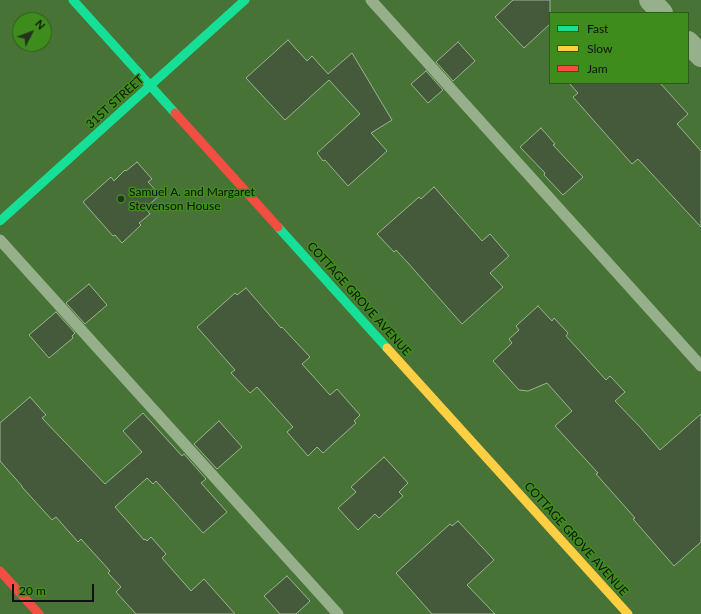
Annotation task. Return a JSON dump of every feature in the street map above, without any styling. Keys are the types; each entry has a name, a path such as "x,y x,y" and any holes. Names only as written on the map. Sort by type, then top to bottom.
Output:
{"street":[{"name":"COTTAGE GROVE AVENUE","path":"73,0 628,614"},
{"name":"31ST STREET","path":"0,221 245,0"},
{"path":"650,0 661,12"},
{"path":"689,43 701,56"},
{"path":"0,571 38,614"}],"lane":[{"path":"371,0 701,366"},
{"path":"0,240 338,614"}],"building":[{"path":"513,0 550,0 549,25 524,48 495,17"},
{"path":"288,40 307,61 312,56 328,74 352,53 392,120 371,133 387,151 348,186 317,153 360,114 329,80 285,120 246,78"},
{"path":"458,42 475,61 453,81 436,62"},
{"path":"426,71 443,90 428,103 411,84"},
{"path":"570,84 661,84 688,114 677,124 701,151 701,227 638,159 632,164 573,97 578,93"},
{"path":"541,128 555,144 553,145 583,177 563,195 544,175 545,173 520,147"},
{"name":"Samuel A. and Margaret Stevenson House","path":"137,162 152,179 148,182 160,195 145,208 150,214 139,223 141,225 122,243 115,235 113,236 83,202 111,177 114,181 125,170 126,171"},
{"path":"434,187 482,241 490,234 509,256 490,273 503,287 462,324 396,250 394,252 377,234 419,197 421,199"},
{"path":"89,284 107,305 85,324 66,303"},
{"path":"246,288 281,328 282,327 310,357 302,364 330,395 337,389 360,415 354,421 356,423 323,453 317,447 308,456 287,432 293,427 257,387 250,393 231,373 235,370 197,327 235,293 237,295"},
{"path":"538,306 552,321 554,318 568,333 566,336 606,380 610,376 625,392 615,401 660,450 701,414 701,542 674,566 633,519 635,518 596,474 598,473 555,426 572,411 547,383 528,391 519,390 493,361 512,343 509,339 519,330 516,326"},
{"path":"56,312 75,333 72,336 73,338 49,358 29,335"},
{"path":"30,397 46,415 42,418 105,484 142,452 123,431 143,413 182,456 184,454 206,479 201,483 227,512 203,533 156,481 153,484 147,478 115,507 144,540 145,539 147,541 151,537 166,554 162,558 191,591 204,579 235,614 136,614 116,592 121,587 108,573 110,571 81,539 78,542 56,517 52,520 0,461 0,423"},
{"path":"219,421 242,447 217,469 194,444"},
{"path":"384,457 408,483 399,492 403,496 379,518 375,514 358,530 338,508 356,492 351,487"},
{"path":"458,521 494,560 467,585 495,614 432,614 396,573 450,524 452,526"},
{"path":"287,576 310,601 296,614 280,614 264,596"}],"traffic: fast":[{"path":"73,0 175,113"},
{"path":"0,221 245,0"},
{"path":"278,227 387,348"}],"traffic: slow":[{"path":"387,348 628,614"}],"traffic: jam":[{"path":"175,113 278,227"},
{"path":"0,571 39,614"}],"place":[{"name":"Samuel A. and Margaret Stevenson House","path":"121,199"}]}
